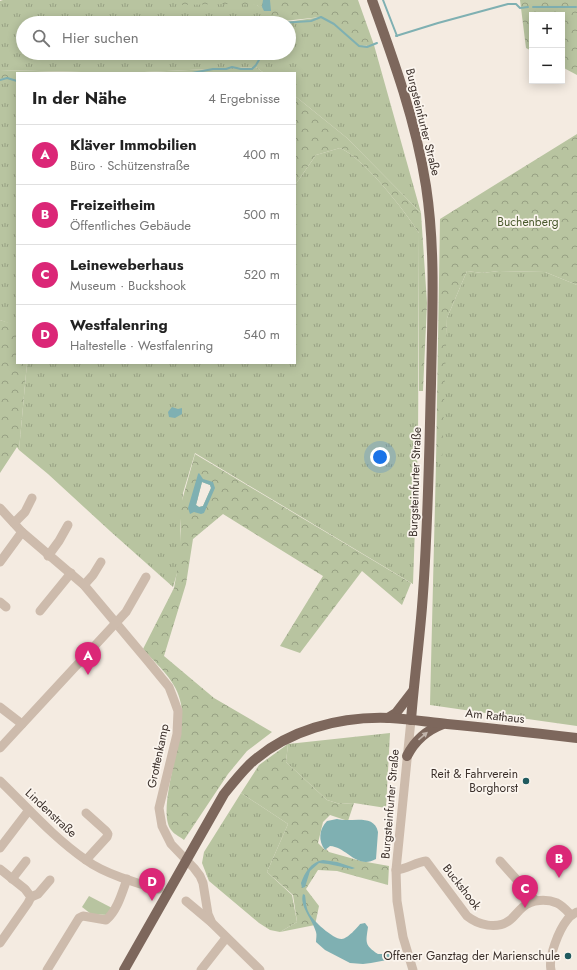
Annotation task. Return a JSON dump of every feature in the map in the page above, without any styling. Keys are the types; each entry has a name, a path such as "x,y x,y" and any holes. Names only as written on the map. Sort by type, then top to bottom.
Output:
{"main road":[{"name":"Burgsteinfurter Straße","path":"372,0 414,127 426,186 431,233 433,282 428,493 422,606 411,720"},
{"path":"388,718 396,713 413,691"},
{"name":"Am Rathaus","path":"124,970 224,794 237,777 250,764 277,744 310,729 360,720 388,718 577,738"},
{"path":"407,756 410,750 423,735 432,728 445,723"}],"street":[{"path":"14,523 25,512 32,498"},
{"name":"Grottenkamp","path":"0,508 22,532 48,556 84,585 169,687 178,711 177,734 159,808 162,826 171,844 200,876 203,883 208,914 212,923"},
{"path":"48,556 68,525"},
{"path":"1,559 22,532"},
{"path":"84,585 102,562"},
{"path":"40,611 71,574"},
{"path":"0,748 126,612 146,577"},
{"path":"0,707 22,724"},
{"name":"Burgsteinfurter Straße","path":"411,720 396,870 397,901 404,937 413,970"},
{"name":"Lindenstraße","path":"0,782 60,840 86,860 127,879 159,890"},
{"path":"0,848 30,810"},
{"name":"Lindenstraße","path":"86,813 108,834 86,860"},
{"path":"12,879 26,861"},
{"name":"Buckshook","path":"396,870 401,870 421,861 426,861 467,916 476,922 485,925 498,925 509,921 523,907 535,900"},
{"path":"500,861 535,900 558,904 574,913 564,924 550,960 551,970"},
{"path":"0,869 31,897"},
{"path":"47,970 79,918 83,916 106,920 110,916 122,894 127,879"},
{"path":"0,943 31,897 38,894 50,880"},
{"path":"186,901 212,923 260,970"},
{"path":"201,970 226,938"}],"green space":[{"path":"3,0 233,0 257,5 270,16 16,16 16,60 296,60 296,21 321,17 338,27 359,46 374,45 421,213 347,138 296,97 296,72 263,72 256,67 144,72 0,70 0,1"},
{"path":"175,0 358,0 374,45 359,46 338,27 321,17 296,20 296,16 266,16 257,5 177,5"},
{"path":"520,0 577,0 577,75 565,69 565,12 529,12 529,50 526,48"},
{"path":"256,67 263,72 144,72"},
{"path":"0,70 71,72 16,72 16,78 0,78"},
{"path":"0,78 16,78 16,326 0,320"},
{"path":"296,97 347,138 421,213 427,303 423,391 419,391 419,233 383,186 350,154 340,148 316,155 296,184"},
{"name":"Buchenberg","path":"577,134 577,285 545,272 499,271 482,273 467,271 447,318 442,463 436,463 440,219"},
{"path":"340,148 350,154 383,186 419,233 418,442 413,584 195,453 183,493 180,531 182,556 173,587 48,474 19,450 27,364 296,364 296,184 316,155"},
{"path":"467,271 482,273 499,271 545,272 577,285 577,726 430,705 436,463 447,318"},
{"path":"0,320 16,325 16,364 27,364 19,450 17,447 0,473"},
{"path":"195,454 411,583 402,605 362,571 300,653 280,646 323,576 223,514 193,539 186,584 164,656 214,698 272,732 247,751 228,774 184,840 172,831 167,821 169,790 180,734 182,717 181,704 179,696 171,681 143,649 174,588 180,555 181,504","holes":["202,482 210,485 211,488 203,506 199,507 196,505"]},
{"path":"390,733 386,808 354,803 340,804 327,800 286,762 288,744"},
{"path":"288,744 286,762 327,800 340,804 354,803 348,821 330,815 323,822 318,843 329,852 361,861 389,866 388,885 337,871 318,870 306,889 319,906 315,925 280,932 297,922 293,895 267,872 288,824 241,793 259,765"},
{"path":"241,793 288,824 267,872 292,895 297,922 280,932 270,930 259,923 209,881 202,863 204,852"},
{"path":"89,896 112,908 108,915 91,914 82,907"}],"water":[{"path":"263,0 270,0 271,11 264,11 262,7"},
{"path":"172,407 178,409 182,408 182,414 175,418 169,417 168,412"},
{"path":"199,473 203,479 213,482 215,488 204,513 201,514 194,512 190,514 188,508","holes":["202,482 210,485 211,488 203,506 199,507 196,505"]},
{"path":"337,819 367,821 376,826 378,832 376,859 369,862 363,862 336,847 330,846 325,850 320,839 322,828 327,821"},
{"path":"323,860 337,862 355,868 352,869 319,863 310,871 305,887 302,888 301,883 309,868 315,863"},
{"path":"303,894 305,895 307,909 311,916 329,933 342,939 352,933 360,924 365,923 368,927 367,943 370,948 378,954 396,955 391,956 387,960 363,964 350,963 325,950 316,942 316,932 303,903"}],"waterway":[{"path":"383,0 397,36"},
{"path":"396,36 508,4 516,4 520,8 528,7"},
{"path":"533,7 576,7"},
{"path":"296,22 311,21 321,17 334,24 359,46 367,47 377,43"},
{"path":"197,72 232,67 252,69 259,60"},
{"path":"0,80 7,78 16,81"}],"place":[{"name":"Kläver Immobilien","path":"88,675"},
{"name":"Reit & Fahrverein Borghorst","path":"526,781"},
{"name":"Freizeitheim","path":"559,878"},
{"name":"Westfalenring","path":"152,901"},
{"name":"Leineweberhaus","path":"525,908"},
{"name":"Offener Ganztag der Marienschule","path":"568,956"}]}
